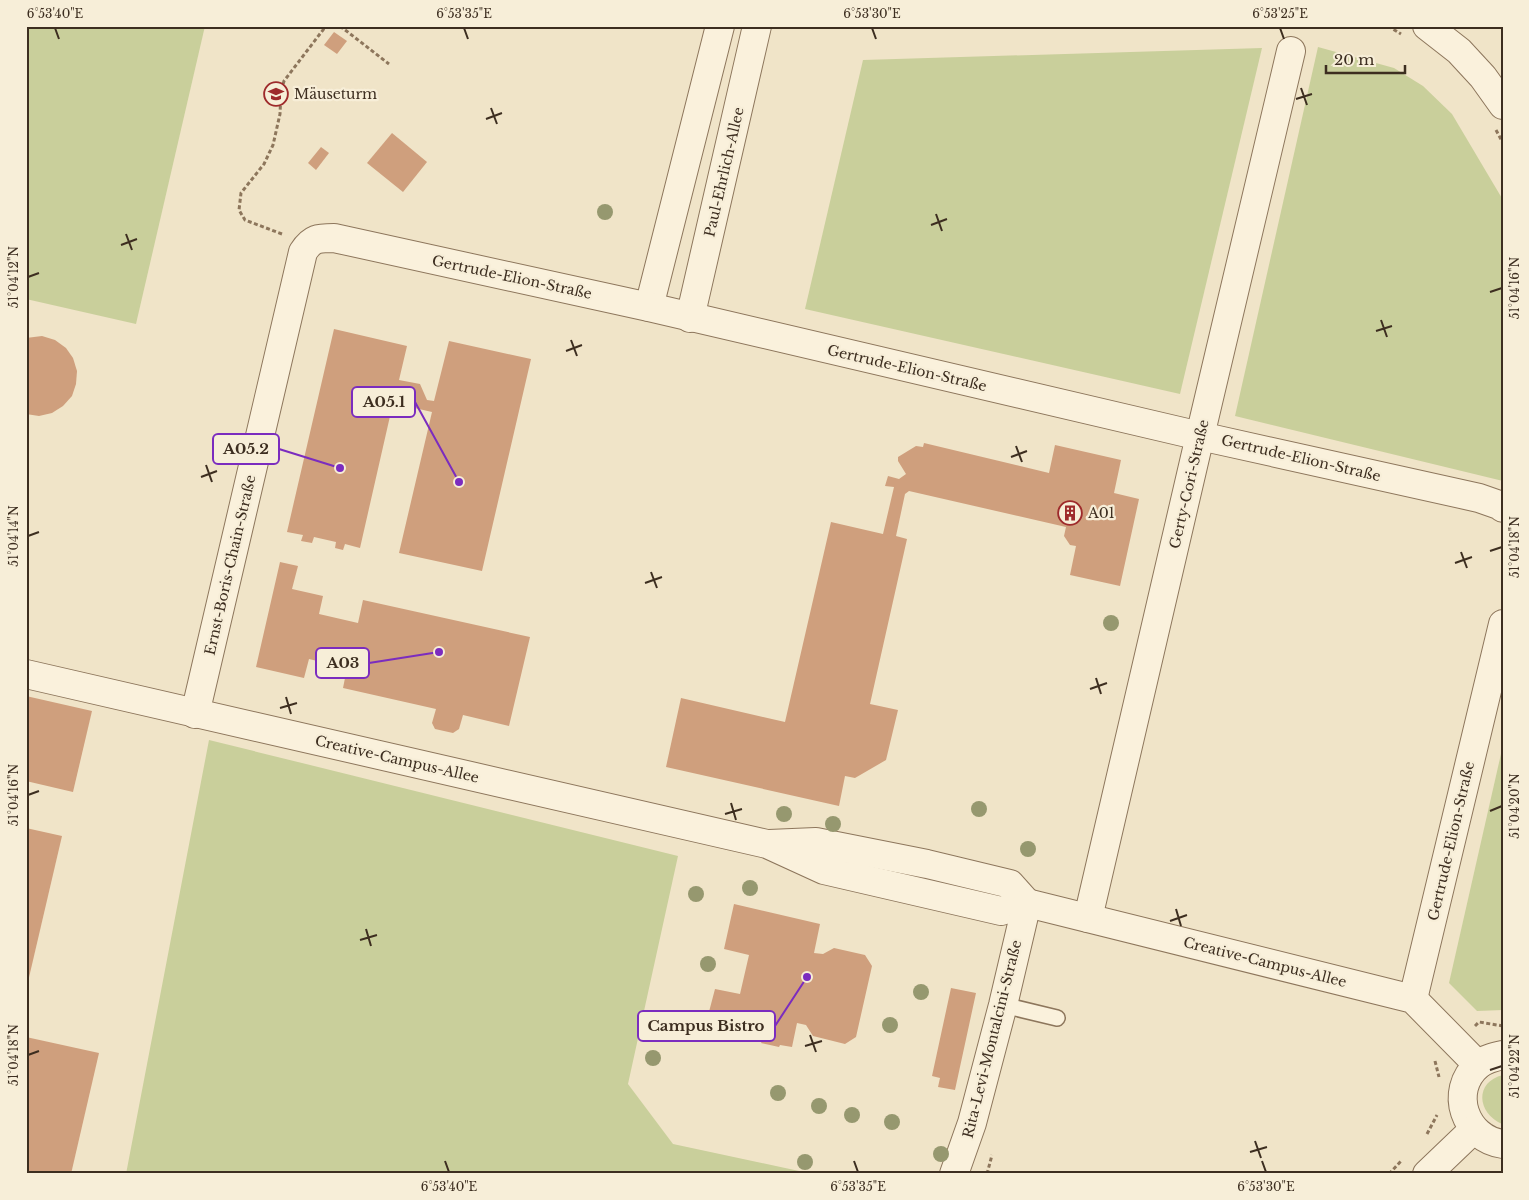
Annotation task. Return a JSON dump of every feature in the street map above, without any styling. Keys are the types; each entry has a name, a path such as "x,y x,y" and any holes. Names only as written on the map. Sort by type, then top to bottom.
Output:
{"street":[{"path":"649,307 720,26"},
{"name":"Paul-Ehrlich-Allee","path":"690,318 757,26"},
{"path":"1427,26 1459,51 1483,77 1503,105"},
{"name":"Gerty-Cori-Straße","path":"1088,918 1291,51"},
{"name":"Gertrude-Elion-Straße","path":"309,242 320,238 334,238 649,307 1200,436 1479,498 1503,508"},
{"name":"Ernst-Boris-Chain-Straße","path":"195,714 303,252 309,242"},
{"name":"Gertrude-Elion-Straße","path":"1413,999 1503,624"},
{"name":"Creative-Campus-Allee","path":"26,674 767,844 824,870 1001,911 1027,903 1413,999 1456,1040 1491,1060"},
{"name":"Rita-Levi-Montalcini-Straße","path":"954,1174 972,1123 1027,903"},
{"path":"1491,1060 1470,1074 1462,1096 1463,1108 1473,1130 1484,1138 1503,1144"},
{"path":"1428,1174 1473,1130"}],"lane":[{"path":"1003,1004 1057,1018"}],"path":[{"path":"309,242 251,224 239,210 239,202 241,194 264,164 273,145 280,114 281,92 284,81 326,26"},
{"path":"340,26 389,64"}],"green space":[{"path":"26,26 205,26 136,324 26,299"},
{"path":"1318,47 1394,68 1423,86 1452,114 1503,200 1503,481 1235,416"},
{"path":"1262,48 1180,394 805,309 863,60"},
{"path":"209,740 678,856 628,1084 673,1144 813,1174 126,1174"},
{"path":"1503,745 1503,1010 1477,1011 1449,983"},
{"path":"1503,1075 1502,1124 1488,1113 1482,1098 1487,1084"}],"building":[{"path":"334,32 347,41 337,54 324,45"},
{"path":"392,133 427,162 403,192 367,163"},
{"path":"321,147 329,153 316,170 308,163"},
{"path":"334,329 407,346 399,380 420,384 427,400 434,401 449,341 531,359 482,571 399,553 432,412 393,403 360,548 345,544 343,550 335,548 336,542 314,537 312,543 301,541 303,535 287,532"},
{"path":"42,336 55,340 66,348 73,358 77,371 76,384 72,396 63,406 52,413 39,416 26,414 26,338"},
{"path":"924,443 1049,473 1055,445 1121,460 1114,493 1139,499 1120,586 1070,575 1076,546 1070,545 1064,536 1066,527 909,491 905,494 896,536 907,539 870,704 898,710 886,760 855,778 845,776 839,806 666,767 681,698 785,722 831,522 883,534 894,487 885,486 888,476 899,479 906,474 898,461 898,457 916,446 923,447"},
{"path":"280,562 298,566 292,589 323,596 319,614 358,623 363,600 530,637 509,726 463,715 459,729 453,733 435,729 432,723 436,709 343,688 347,668 309,659 304,678 256,667"},
{"path":"26,696 92,711 73,792 26,781"},
{"path":"26,828 62,836 27,986 26,986"},
{"path":"734,904 820,924 814,953 823,954 834,948 865,955 872,966 856,1037 845,1044 813,1036 806,1025 797,1023 792,1047 780,1045 779,1047 705,1027 715,989 740,994 749,955 724,949"},
{"path":"951,988 976,993 955,1090 938,1087 940,1078 932,1076"},
{"path":"26,1037 99,1053 71,1174 26,1174"}],"place":[{"name":"Mäuseturm","path":"276,94"},
{"name":"A05.2","path":"340,468"},
{"name":"A05.1","path":"459,482"},
{"name":"A01","path":"1070,513"},
{"name":"A03","path":"439,652"},
{"name":"Campus Bistro","path":"807,977"}]}
